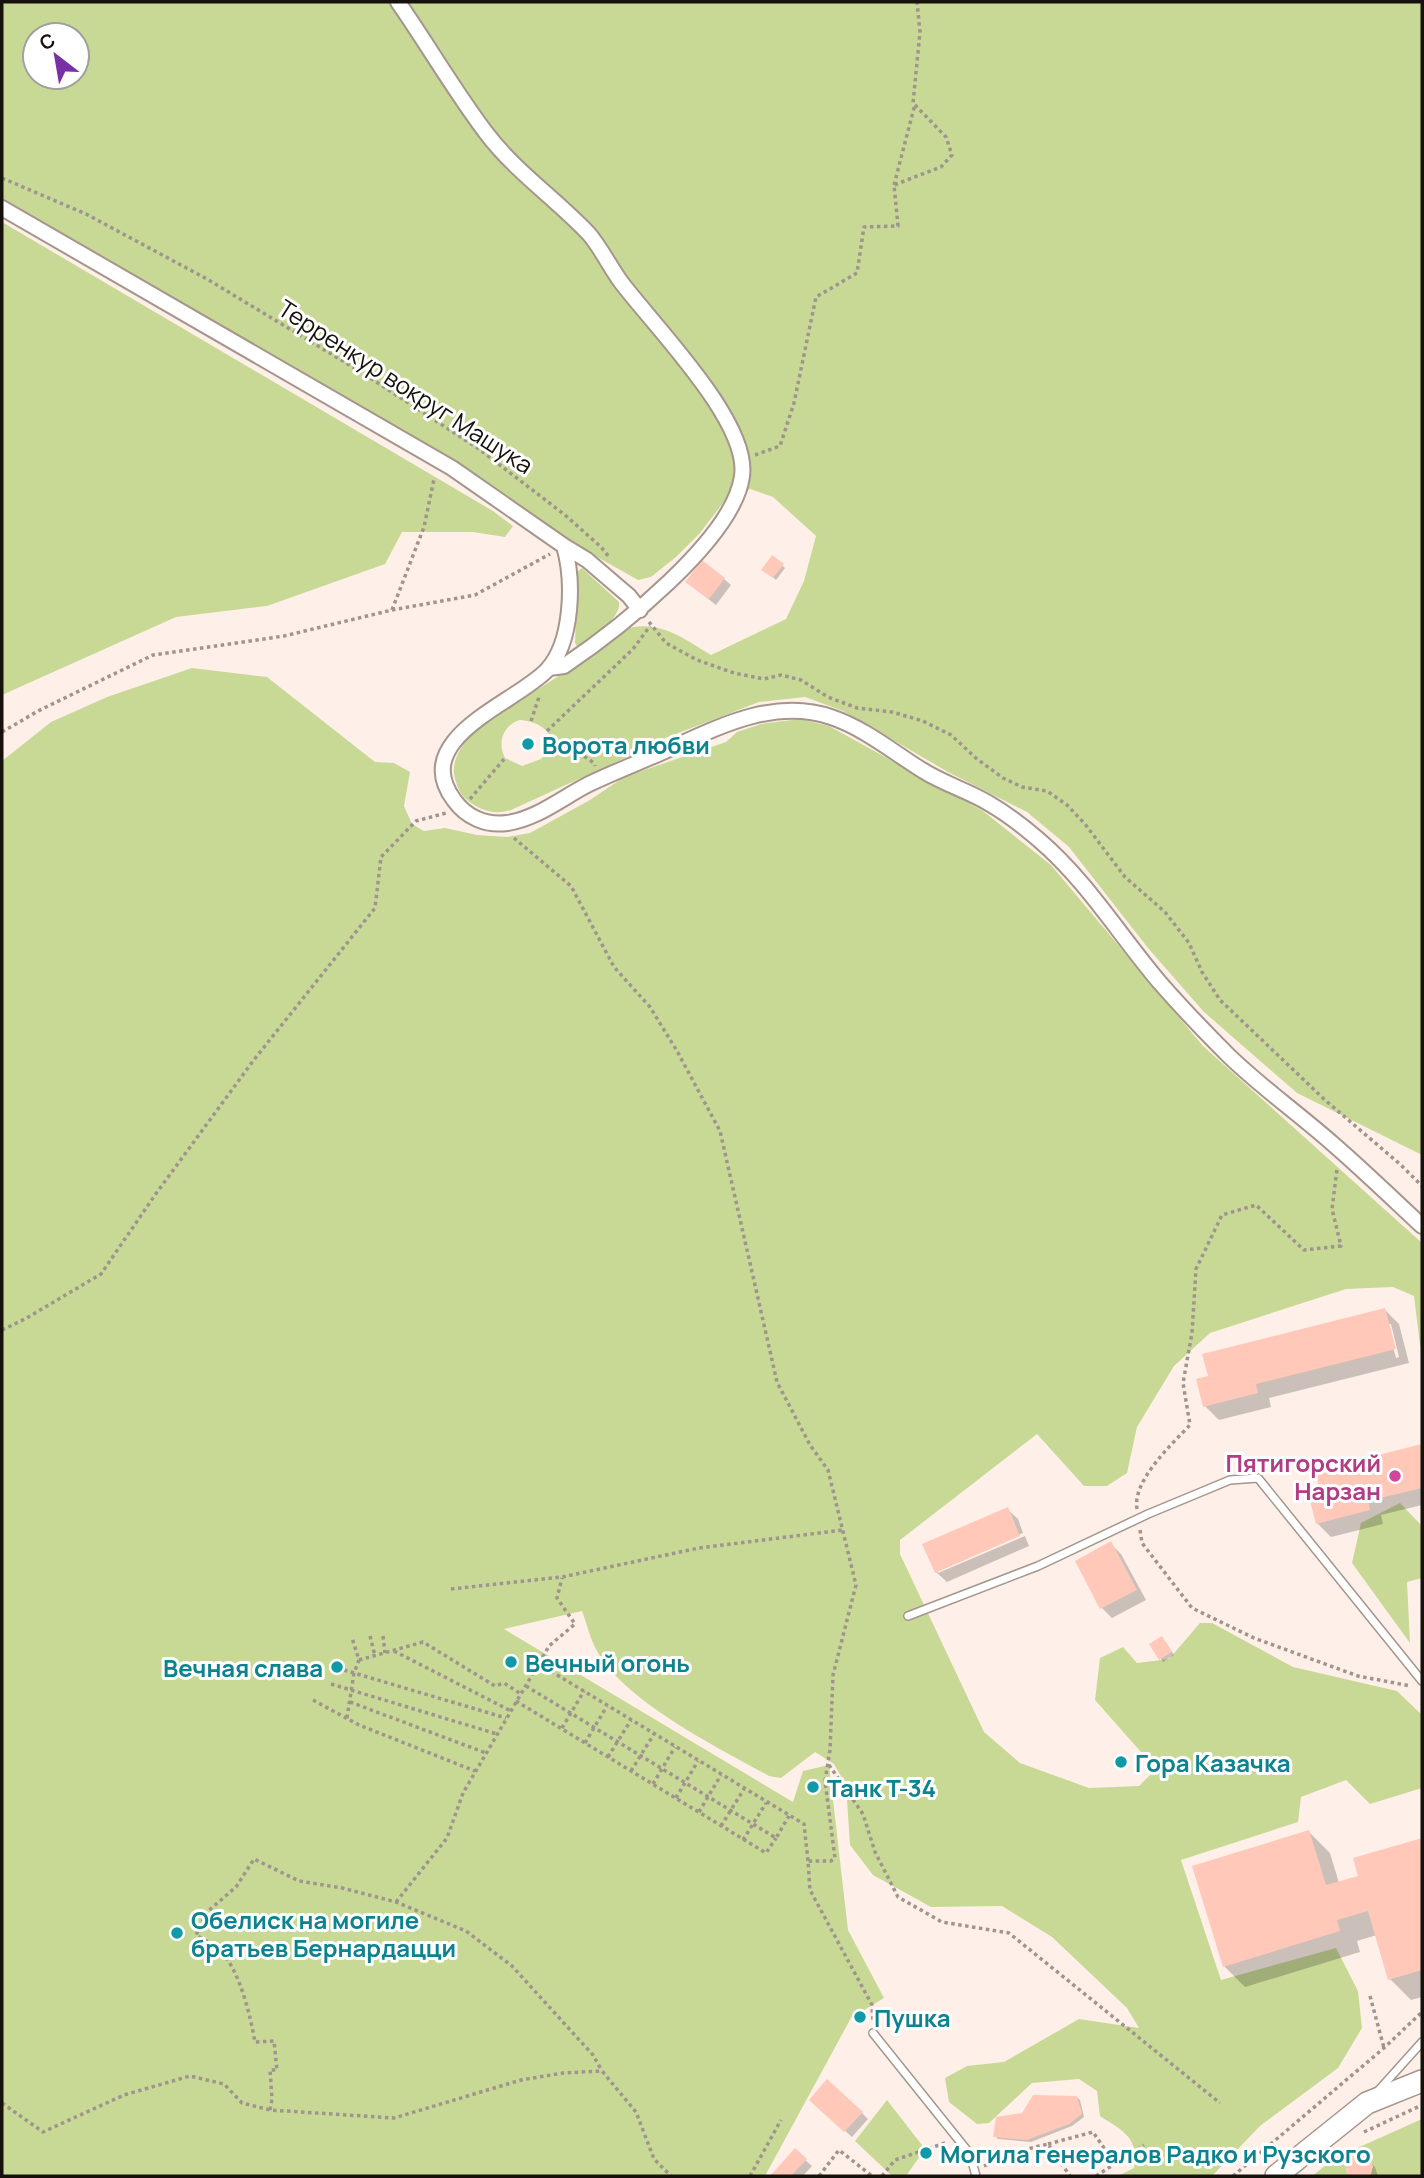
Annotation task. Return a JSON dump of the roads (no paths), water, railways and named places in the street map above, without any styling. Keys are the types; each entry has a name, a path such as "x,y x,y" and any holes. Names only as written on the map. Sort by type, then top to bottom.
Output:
{"street":[{"path":"398,2 486,134 514,167 590,236 662,334 702,379 729,427 743,459 742,478 734,505 704,545 640,610 564,666 549,668"},
{"path":"2,208 452,468 587,560 629,596 640,610"},
{"path":"564,546 568,562 569,604 564,639 549,668 512,697 478,718 451,745 444,768 445,780 449,793 461,809 482,821 508,823 529,817 597,780 723,726 766,712 804,709 834,717 880,742 926,773 989,803 1038,839 1070,870 1162,984 1231,1058 1340,1150 1422,1226"},
{"path":"1276,2176 1367,2103 1422,2081"}],"lane":[{"path":"908,1616 1038,1566 1230,1480 1258,1478 1422,1681"},
{"path":"873,2033 970,2154 975,2174"},
{"path":"1367,2103 1422,2042"}],"place":[{"name":"Ворота любви","path":"528,744"},
{"name":"Пятигорский Нарзан","path":"1395,1476"},
{"name":"Вечный огонь","path":"511,1662"},
{"name":"Вечная слава","path":"337,1667"},
{"name":"Гора Казачка","path":"1121,1762"},
{"name":"Танк Т-34","path":"813,1787"},
{"name":"Обелиск на могиле братьев Бернардацци","path":"177,1933"},
{"name":"Пушка","path":"860,2017"},
{"name":"Могила генералов Радко и Рузского","path":"926,2153"}]}
